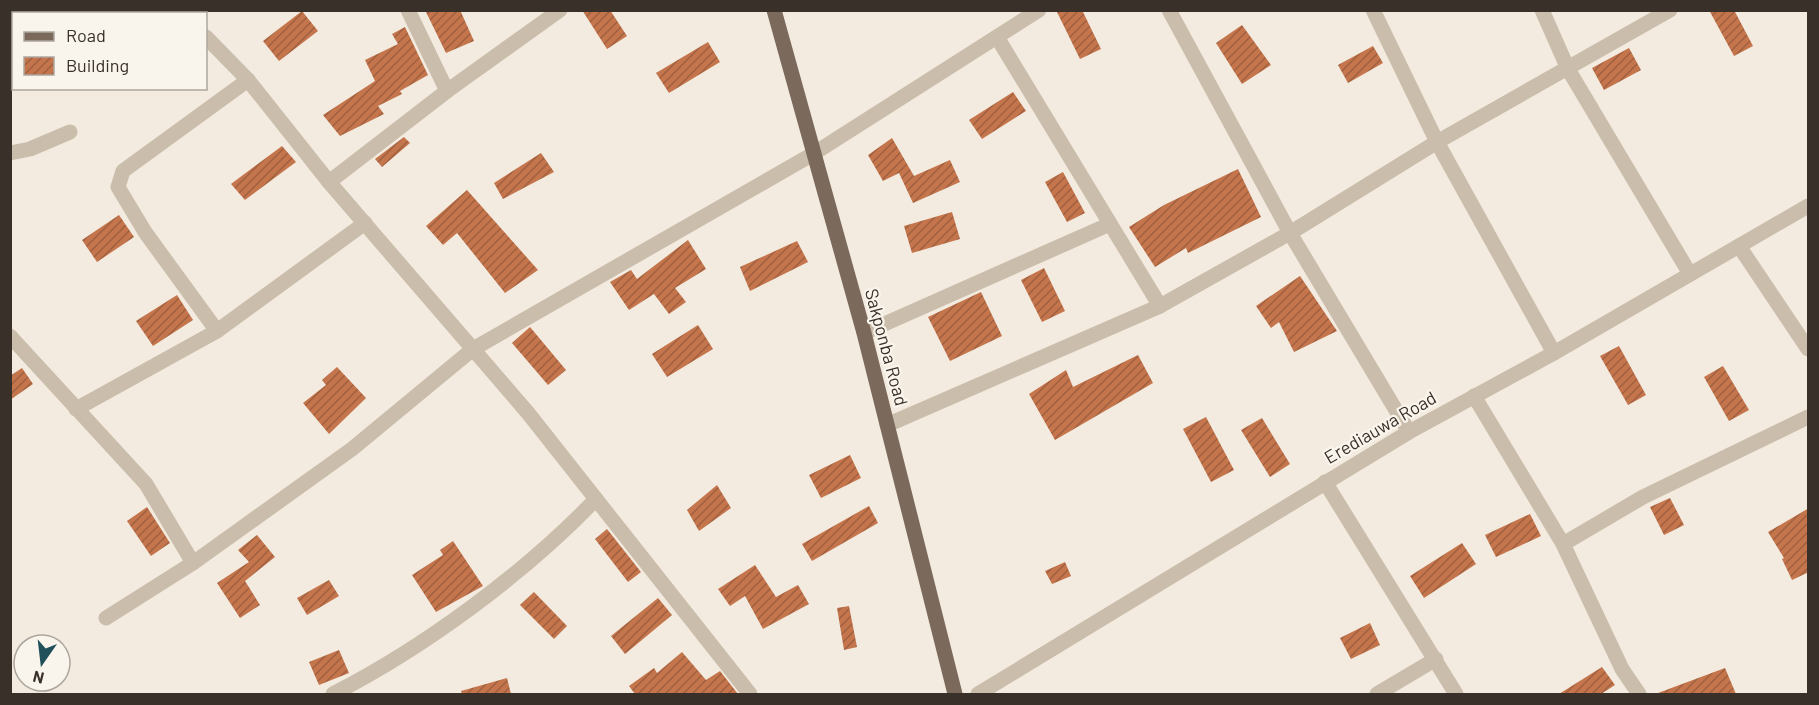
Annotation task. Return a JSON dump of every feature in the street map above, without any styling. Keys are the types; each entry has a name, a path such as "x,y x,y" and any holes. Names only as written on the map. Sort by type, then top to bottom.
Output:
{"main road":[{"name":"Sakponba Road","path":"774,10 864,333 955,694"}],"street":[{"path":"408,10 447,91"},
{"path":"329,182 447,91 560,10"},
{"path":"106,618 193,563 352,449 473,349 813,154 1038,10"},
{"path":"1169,10 1290,233 1409,432"},
{"path":"1373,10 1437,142 1554,353"},
{"path":"1542,10 1568,69 1690,274"},
{"path":"887,425 1160,306 1290,233 1437,142 1670,10"},
{"path":"997,37 1160,306"},
{"path":"207,38 248,80 329,182 473,349 596,499 750,694"},
{"path":"217,331 145,232 118,187 118,178 123,171 248,80"},
{"path":"10,153 30,149 70,132"},
{"name":"Erediauwa Road","path":"978,694 1409,432 1554,353 1809,206"},
{"path":"76,409 217,331 365,223"},
{"path":"864,333 1110,224"},
{"path":"1739,246 1809,349"},
{"path":"10,336 146,484 193,563"},
{"path":"1474,396 1563,544 1622,669 1639,694"},
{"path":"1563,544 1643,497 1809,417"},
{"path":"1325,482 1456,694"},
{"path":"333,694 436,632 557,540 596,499"},
{"path":"1377,694 1436,659"}],"building":[{"path":"425,10 460,10 474,41 446,53"},
{"path":"582,10 610,10 627,36 607,49"},
{"path":"1056,10 1082,10 1101,49 1080,59"},
{"path":"1709,10 1734,10 1753,46 1734,56"},
{"path":"302,11 318,31 279,61 263,41"},
{"path":"1242,25 1271,65 1242,84 1216,43"},
{"path":"405,27 428,75 400,91 402,94 378,106 384,114 340,136 323,115 375,81 365,60 398,44 392,34"},
{"path":"708,42 720,62 669,93 656,73"},
{"path":"1373,46 1383,63 1348,83 1338,65"},
{"path":"1629,48 1641,70 1604,90 1592,68"},
{"path":"1013,92 1026,111 982,139 969,120"},
{"path":"404,137 410,143 382,167 375,159"},
{"path":"892,138 914,176 950,160 960,182 913,203 899,173 883,181 868,155"},
{"path":"282,146 296,162 245,200 231,184"},
{"path":"541,153 554,172 503,199 494,183"},
{"path":"1238,169 1261,217 1188,253 1186,248 1155,267 1129,227 1164,205"},
{"path":"1063,172 1085,213 1067,222 1045,182"},
{"path":"467,190 538,270 505,293 457,233 443,245 426,226"},
{"path":"952,212 960,239 912,253 904,226"},
{"path":"119,215 134,237 97,262 82,240"},
{"path":"688,240 706,269 675,288 686,302 669,314 654,294 629,310 610,282 631,270 637,279"},
{"path":"797,241 808,262 750,291 740,267"},
{"path":"1044,268 1065,311 1042,322 1021,280"},
{"path":"1300,276 1337,331 1294,352 1279,322 1271,328 1256,306"},
{"path":"981,292 1002,336 950,361 928,317"},
{"path":"177,295 193,320 153,346 136,321"},
{"path":"698,325 713,349 667,377 652,354"},
{"path":"530,327 566,370 548,385 512,343"},
{"path":"1619,346 1646,395 1628,405 1600,356"},
{"path":"1138,355 1153,383 1055,440 1029,394 1066,370 1073,387"},
{"path":"1723,366 1749,410 1729,421 1704,377"},
{"path":"337,367 366,398 329,434 303,403 326,385 322,380"},
{"path":"22,368 33,384 10,400 10,376"},
{"path":"1206,417 1234,470 1211,482 1183,429"},
{"path":"1262,418 1290,464 1270,477 1241,430"},
{"path":"850,455 861,478 821,498 809,475"},
{"path":"717,485 731,508 699,531 687,510"},
{"path":"1670,498 1684,525 1664,535 1650,507"},
{"path":"869,506 878,523 812,561 802,544"},
{"path":"147,507 170,543 151,556 127,521"},
{"path":"1809,508 1809,572 1792,580 1782,559 1784,558 1768,532"},
{"path":"1530,514 1541,536 1496,557 1485,535"},
{"path":"607,529 641,572 628,582 595,539"},
{"path":"257,535 275,557 245,581 260,605 240,618 217,583 249,562 238,550"},
{"path":"453,541 483,586 436,612 412,575 443,555 440,550"},
{"path":"1462,543 1476,564 1424,598 1410,576"},
{"path":"1065,562 1071,576 1052,584 1045,571"},
{"path":"755,565 776,597 798,585 809,604 763,629 745,596 730,606 718,589"},
{"path":"329,580 339,596 307,615 297,598"},
{"path":"534,592 567,626 554,639 520,605"},
{"path":"658,598 672,615 625,654 611,636"},
{"path":"849,606 857,647 844,650 837,608"},
{"path":"1370,623 1380,645 1351,659 1340,638"},
{"path":"339,650 349,673 319,685 309,662"},
{"path":"682,652 706,680 720,671 738,694 635,694 629,686 654,668 657,673"},
{"path":"1602,667 1615,685 1601,694 1559,694"},
{"path":"1725,668 1736,694 1658,694 1658,693"},
{"path":"507,678 511,694 462,694 461,691"}]}
